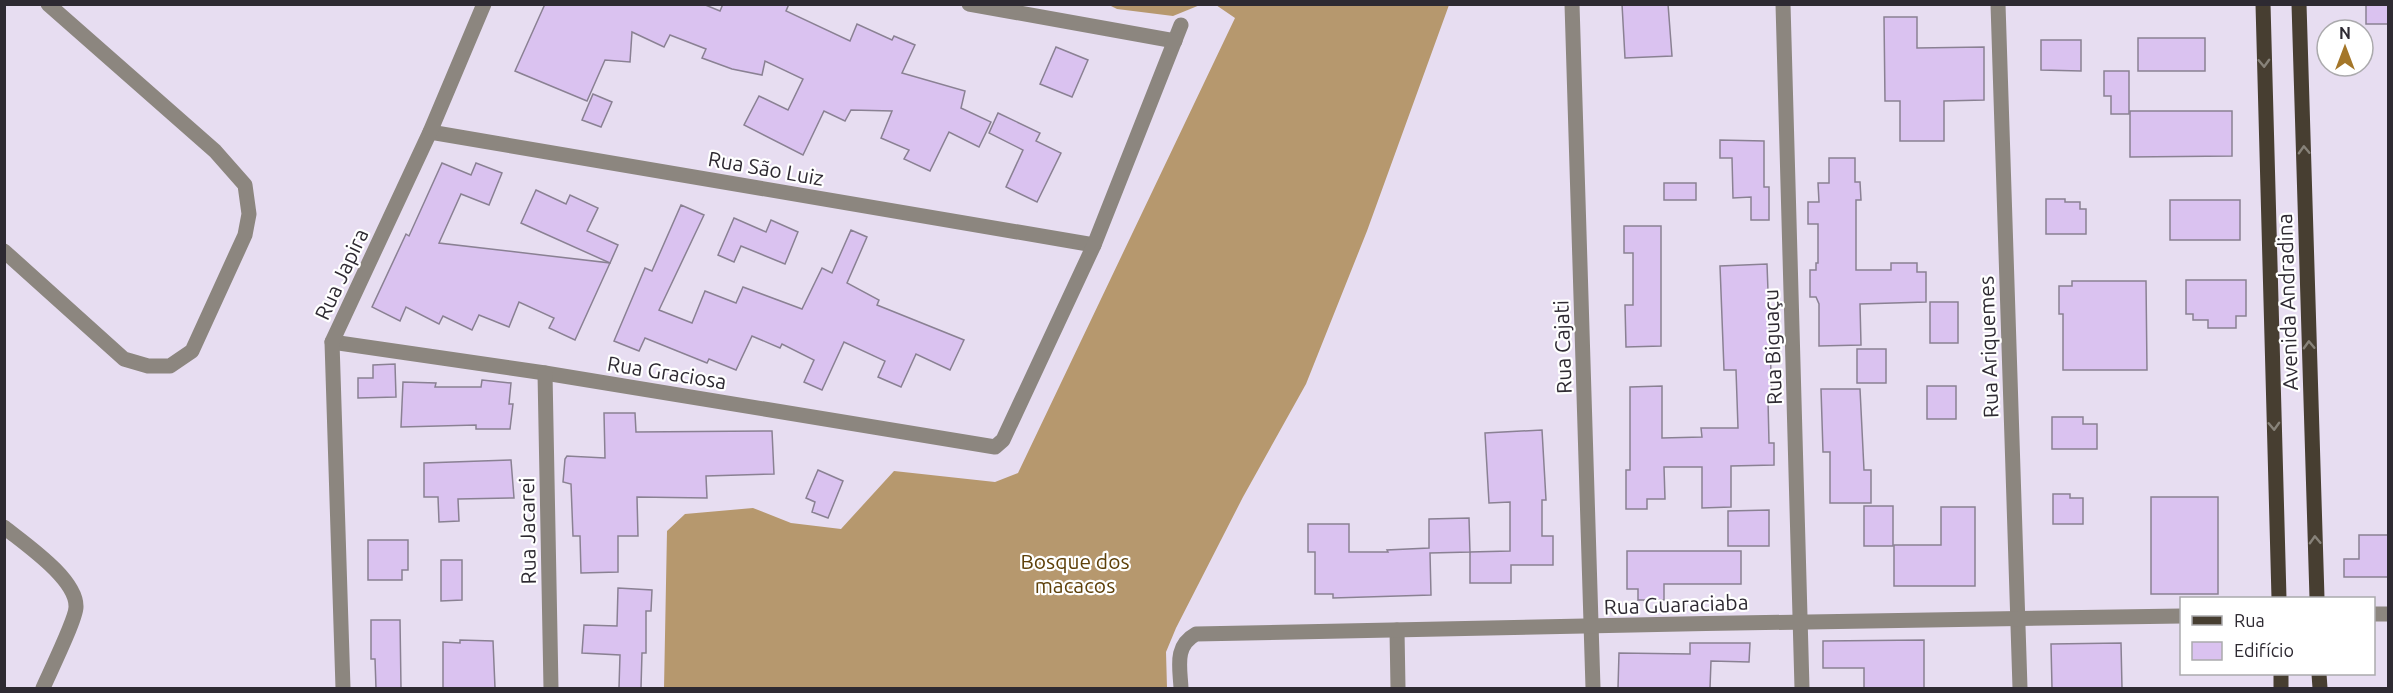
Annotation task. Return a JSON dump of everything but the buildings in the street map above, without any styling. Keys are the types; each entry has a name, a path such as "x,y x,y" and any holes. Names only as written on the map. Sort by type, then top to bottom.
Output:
{"main road":[{"name":"Avenida Andradina","path":"2263,4 2279,597"},
{"name":"Avenida Andradina","path":"2299,4 2317,597"}],"street":[{"path":"4,251 124,359 148,366 170,366 192,351 244,235 249,213 244,185 215,151 48,4"},
{"name":"Rua Japira","path":"343,688 332,342 430,132 484,4"},
{"path":"969,4 1175,41"},
{"name":"Rua Cajati","path":"1572,4 1593,688"},
{"name":"Rua Biguaçu","path":"1783,4 1802,688"},
{"name":"Rua Ariquemes","path":"1998,4 2020,688"},
{"path":"1095,245 1181,25"},
{"name":"Rua São Luiz","path":"430,132 1095,245"},
{"name":"Rua Graciosa","path":"332,342 545,373 995,447 1003,440 1095,245"},
{"name":"Rua Jacarei","path":"545,373 551,688"},
{"path":"4,527 65,580 74,594 76,609 43,688"},
{"name":"Rua Guaraciaba","path":"1181,688 1180,650 1185,640 1196,634 1592,628 1800,620 2180,616"},
{"path":"1397,630 1398,688"}],"green space":[{"path":"1109,5 1200,5 1173,16 1117,9"},
{"name":"Bosque dos macacos","path":"1216,5 1449,5 1367,231 1306,384 1243,497 1166,652 1167,688 664,688 667,531 685,514 753,508 791,523 841,529 894,471 995,482 1018,473 1235,18"}]}
